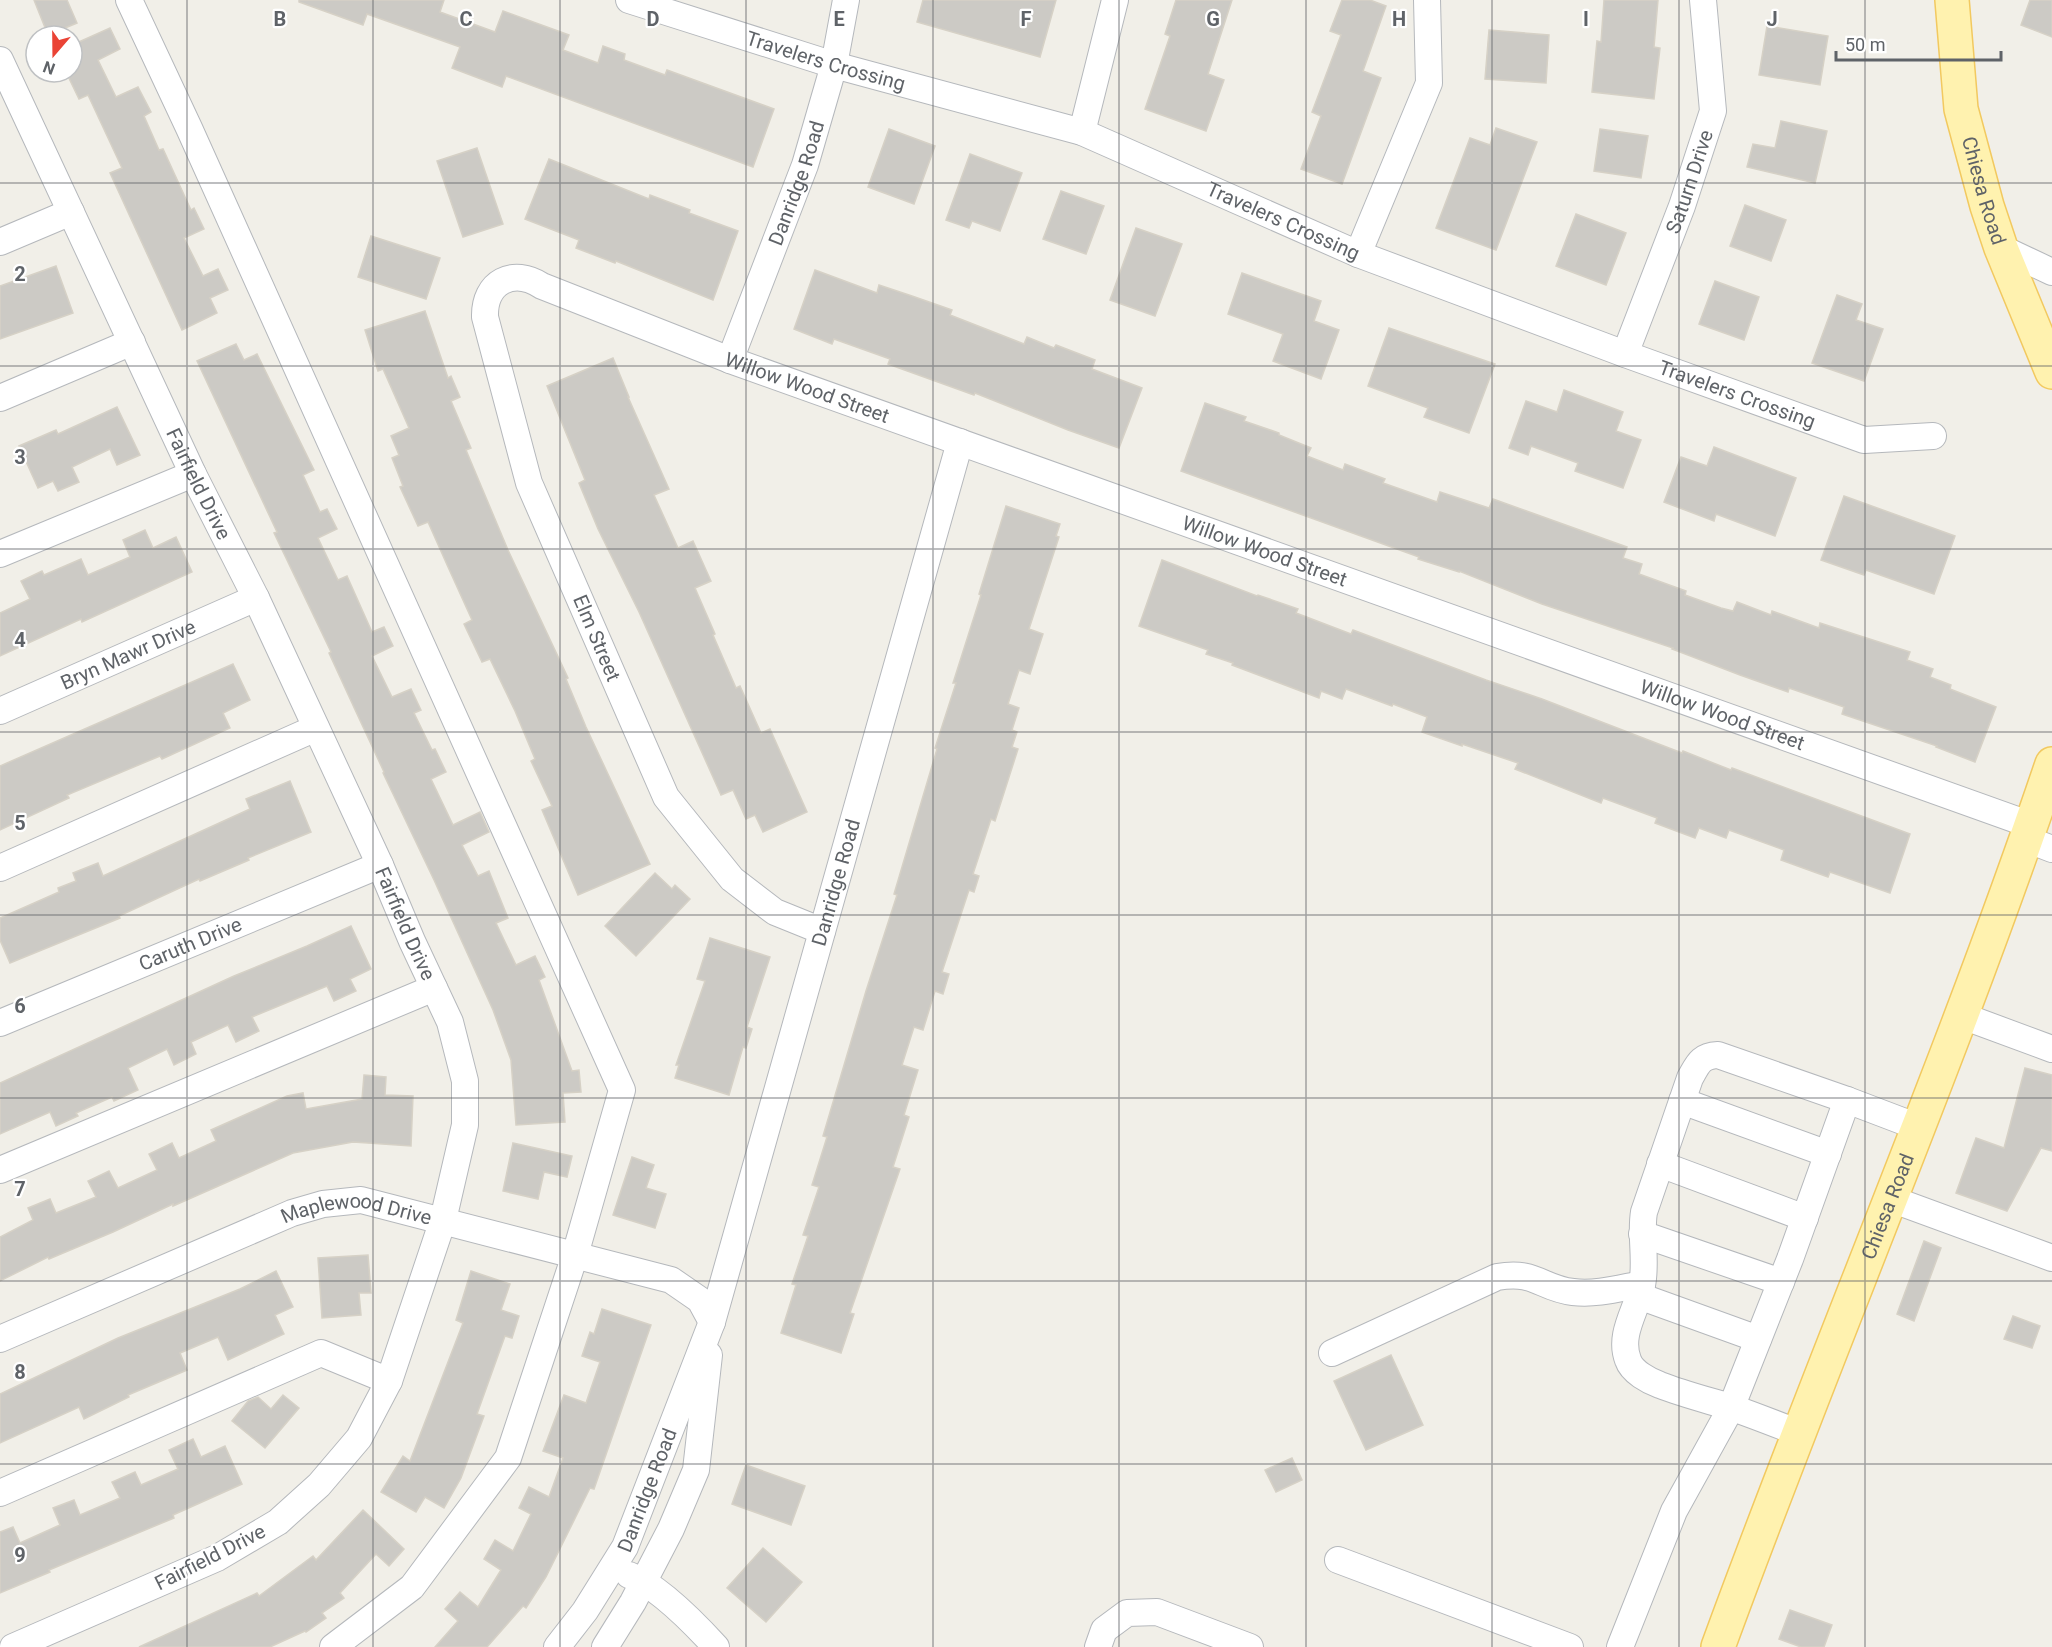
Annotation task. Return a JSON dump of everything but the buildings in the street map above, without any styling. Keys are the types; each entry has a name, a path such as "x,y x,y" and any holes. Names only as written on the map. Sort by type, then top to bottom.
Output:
{"main road":[{"name":"Chiesa Road","path":"1952,0 1961,109 1986,206 2052,372"},
{"name":"Chiesa Road","path":"1718,1647 1960,1015 2036,838 2052,764"}],"street":[{"path":"129,0 189,128 622,1090 575,1255 508,1458 412,1587 333,1647"},
{"name":"Danridge Road","path":"730,360 805,165 834,65 846,0"},
{"path":"1082,132 1115,0"},
{"path":"1358,254 1429,83 1427,0"},
{"name":"Saturn Drive","path":"1625,354 1682,206 1713,111 1703,0"},
{"name":"Travelers Crossing","path":"633,1 834,65 1082,132 1358,254 1864,440 1933,436"},
{"name":"Fairfield Drive","path":"3,76 71,212 380,865 450,1022 465,1081 465,1125 443,1220 389,1381 359,1438 319,1485 278,1522 217,1558 13,1647"},
{"path":"0,242 71,212"},
{"path":"2001,248 2052,272"},
{"name":"Willow Wood Street","path":"502,281 512,277 533,280 542,286 730,360 960,442 2036,838"},
{"name":"Elm Street","path":"502,281 487,296 484,317 529,483 666,797 732,879 775,912 822,931"},
{"path":"0,398 132,342"},
{"name":"Danridge Road","path":"557,1647 585,1611 625,1547 712,1322 960,442"},
{"path":"0,554 193,474"},
{"name":"Bryn Mawr Drive","path":"0,711 255,598"},
{"path":"0,868 316,728"},
{"name":"Caruth Drive","path":"0,1023 380,865"},
{"path":"0,1170 434,988"},
{"path":"1960,1015 2052,1049"},
{"path":"1800,1432 1658,1385 1638,1373 1628,1361 1625,1344 1627,1328 1641,1290 1644,1260 1642,1234 1644,1212 1690,1078 1699,1062 1707,1056 1718,1055 1918,1127"},
{"path":"1620,1647 1674,1511 1731,1408 1781,1282 1847,1100"},
{"path":"1682,1101 1828,1154"},
{"path":"1660,1164 1805,1218"},
{"path":"1891,1199 2052,1258"},
{"name":"Maplewood Drive","path":"0,1339 292,1213 323,1204 361,1200 671,1280 700,1300 712,1322"},
{"path":"1642,1234 1781,1282"},
{"path":"1332,1353 1497,1277 1522,1275 1545,1282 1559,1290 1596,1292 1641,1290 1758,1339"},
{"name":"Danridge Road","path":"605,1647 644,1581 671,1529 696,1470 712,1322"},
{"path":"0,1493 321,1353 389,1381"},
{"path":"1338,1560 1570,1647"},
{"path":"612,1569 644,1581 701,1630 716,1647"},
{"path":"1098,1647 1104,1630 1127,1613 1157,1612 1250,1647"}]}
